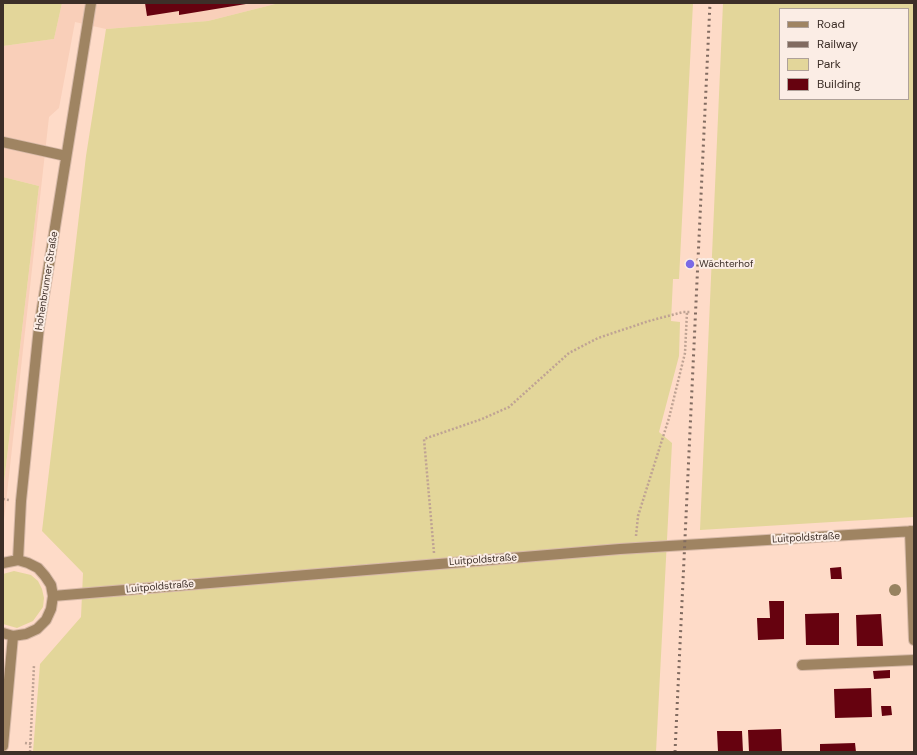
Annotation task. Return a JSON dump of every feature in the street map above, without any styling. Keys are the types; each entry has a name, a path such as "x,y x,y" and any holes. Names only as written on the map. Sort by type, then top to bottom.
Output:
{"street":[{"name":"Hohenbrunner Straße","path":"18,560 21,502 39,327 91,3"},
{"path":"3,142 66,156"},
{"path":"912,531 914,640"},
{"name":"Luitpoldstraße","path":"53,596 620,549 912,531"},
{"path":"3,563 18,560 38,568 46,576 51,585 53,596 51,609 46,620 37,629 26,634 13,636 3,633"},
{"path":"3,746 13,636"},
{"path":"802,664 914,660"}],"path":[{"path":"636,536 638,516 669,418 685,353 687,312"},
{"path":"433,538 424,439 482,419 509,407 569,353 598,338 650,321 691,312"},
{"path":"30,752 34,666"},
{"path":"25,743 31,744"}],"shaded area":[{"path":"62,3 279,3 208,21 106,29 75,22 59,108 49,117 3,529 3,491 39,186 3,177 3,46 54,39"}],"green space":[{"path":"3,3 62,3 54,39 3,46"},
{"path":"279,3 693,3 679,279 673,279 671,321 680,322 679,356 659,432 672,443 656,752 33,752 40,664 81,617 83,573 42,531 86,156 106,29 208,21"},
{"path":"723,3 914,3 914,517 700,530"},
{"path":"3,177 39,186 3,491"},
{"path":"14,571 31,575 38,581 44,598 43,607 33,621 17,628 3,624 3,574"}],"building":[{"path":"145,3 246,4 179,15 179,11 147,16"},
{"path":"841,567 842,579 831,579 830,568"},
{"path":"769,601 784,601 784,639 758,640 757,618 770,618"},
{"path":"839,613 839,645 806,645 805,614"},
{"path":"881,614 883,646 857,646 856,615"},
{"path":"890,670 890,678 874,679 873,671"},
{"path":"871,688 872,717 835,718 834,689"},
{"path":"881,706 891,706 892,715 882,716"},
{"path":"781,729 782,752 749,752 748,730"},
{"path":"717,731 742,731 743,752 718,752"},
{"path":"855,743 856,752 820,752 820,744"}],"railway":[{"path":"675,752 710,3"}],"place":[{"name":"Wächterhof","path":"690,264"}]}
